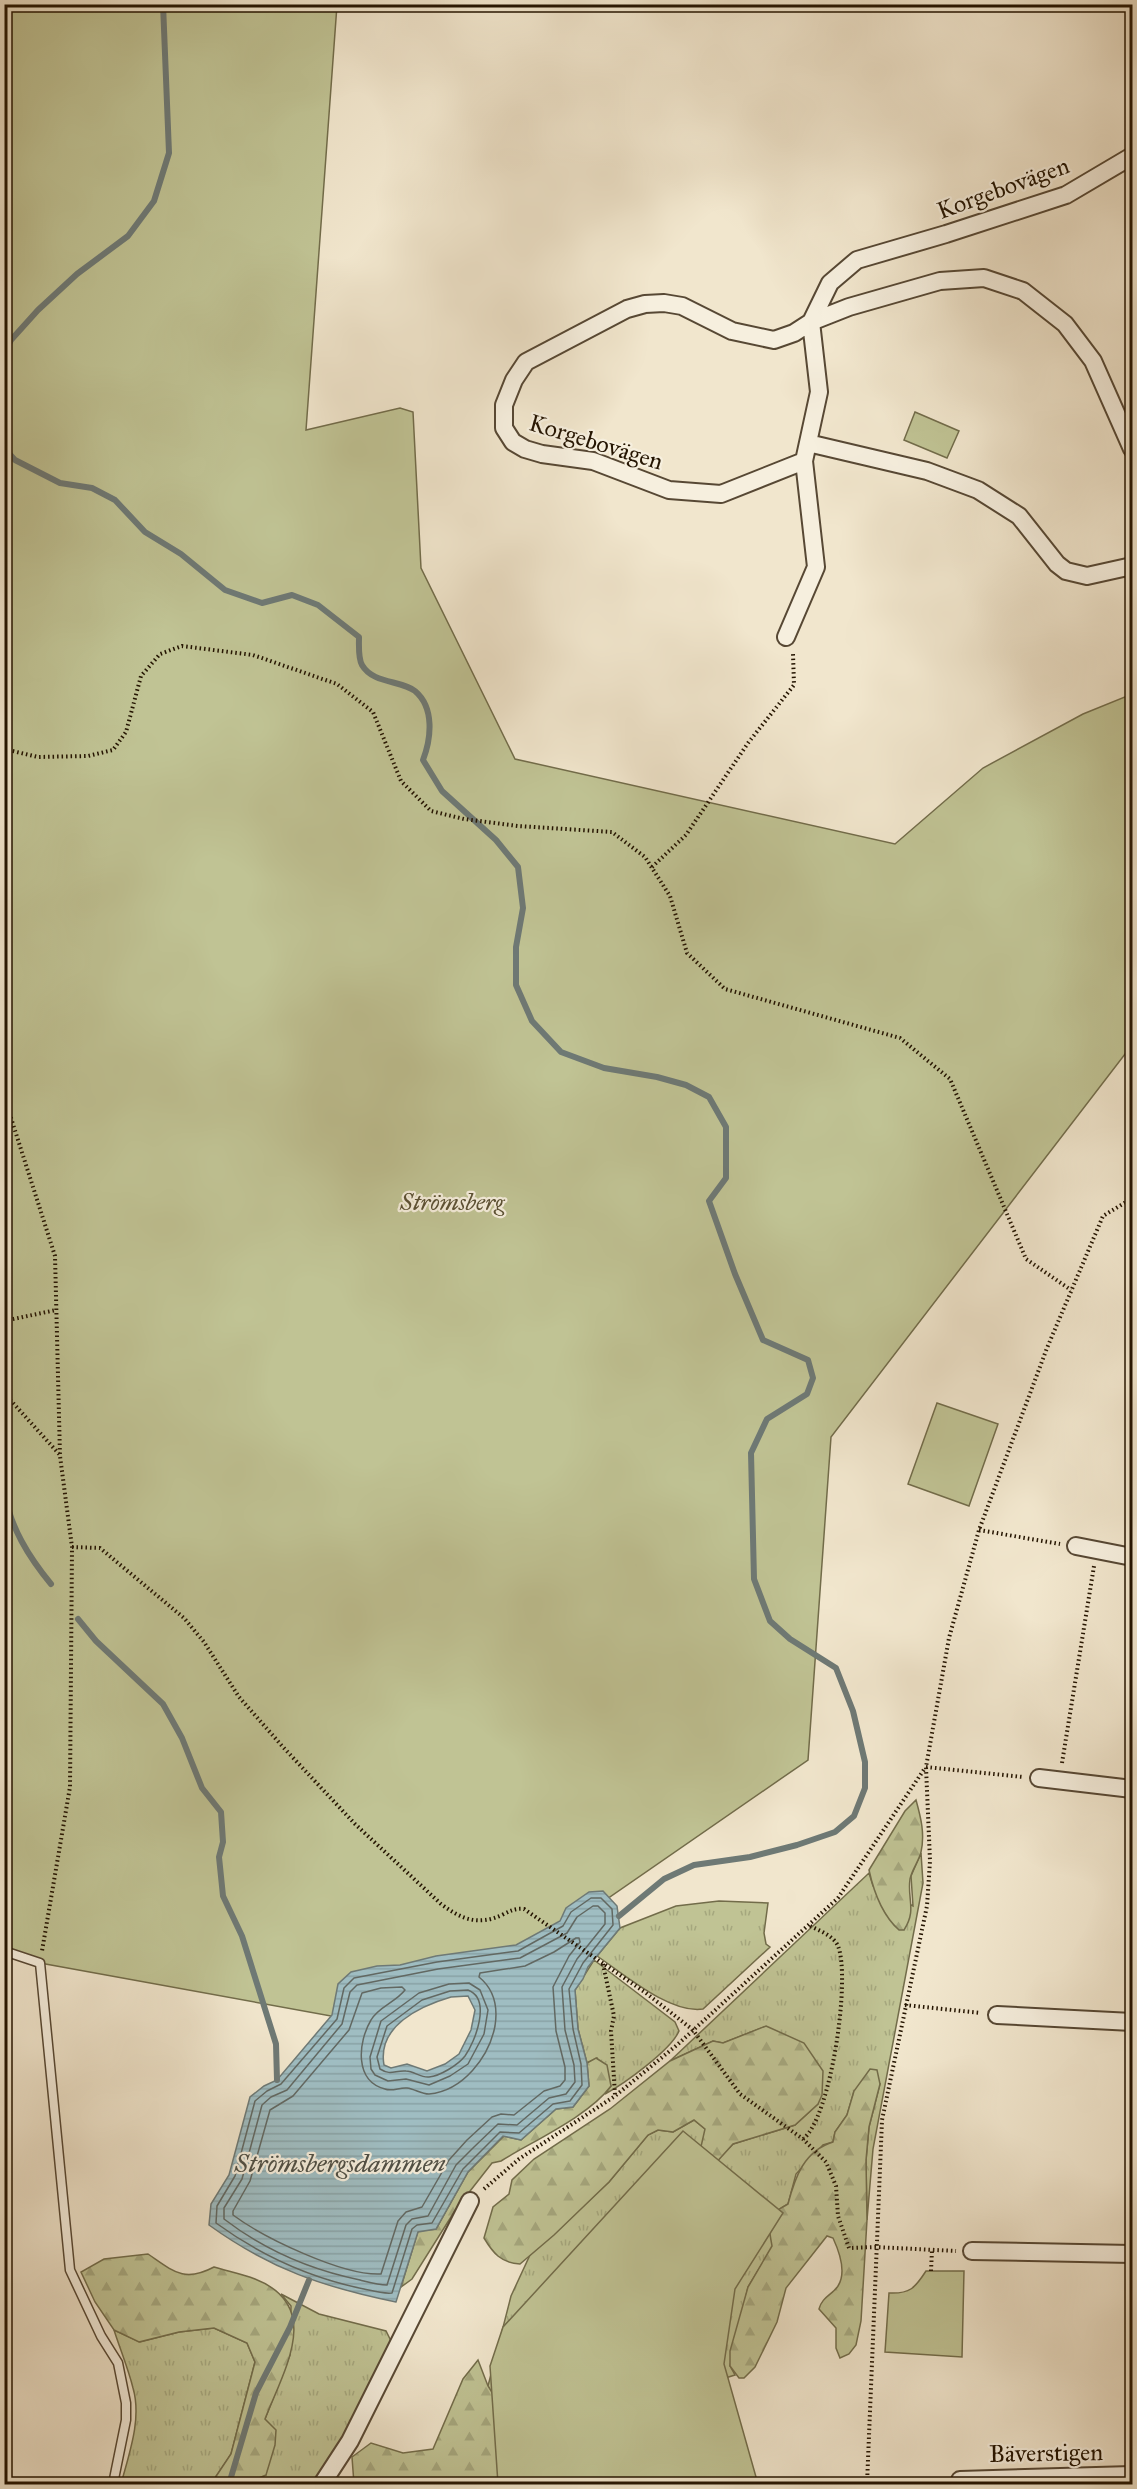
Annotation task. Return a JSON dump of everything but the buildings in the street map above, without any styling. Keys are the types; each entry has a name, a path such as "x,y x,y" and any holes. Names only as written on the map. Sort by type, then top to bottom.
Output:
{"street":[{"name":"Korgebovägen","path":"811,322 830,283 856,260 1066,195 1132,156"},
{"name":"Korgebovägen","path":"804,460 722,494 669,490 593,461 525,449 513,442 504,428 504,405 514,380 526,362 627,309 655,303 682,306 732,331 774,340 849,307 940,281 984,278 1023,291 1065,324 1093,361 1132,449"},
{"path":"786,637 816,567 804,460 819,392 811,322"},
{"path":"808,444 927,471 978,490 1019,516 1057,564 1066,571 1087,576 1132,566"},
{"path":"1076,1546 1132,1557"},
{"path":"1039,1778 1132,1789"},
{"path":"997,2015 1132,2022"},
{"path":"322,2484 350,2441 471,2201"},
{"path":"972,2251 1132,2254"},
{"name":"Bäverstigen","path":"960,2480 1132,2475"}],"lane":[{"path":"4,1951 40,1963 70,2270 101,2336 118,2363 126,2403 126,2420 113,2484"}],"path":[{"path":"652,867 686,835 748,744 794,685 792,650 786,637"},
{"path":"4,749 38,757 88,756 113,750 126,732 141,676 160,654 182,646 253,655 337,684 373,712 401,781 431,811 464,819 518,826 612,832 645,857 670,896 687,953 725,989 900,1038 950,1079 1026,1259 1071,1290"},
{"path":"4,1096 55,1256 60,1456 72,1547 70,1787 40,1963"},
{"path":"960,2480 867,2482 882,2120 927,1906 930,1861 926,1767 950,1638 979,1530 1042,1359 1103,1216 1130,1199 1132,1186"},
{"path":"4,1321 56,1310"},
{"path":"4,1393 60,1456"},
{"path":"979,1530 1076,1546"},
{"path":"72,1547 100,1548 184,1618 204,1642 239,1697 283,1747 355,1824 441,1904 457,1916 473,1921 493,1919 516,1908 524,1909 646,1993 693,2030 740,2094 803,2139 826,2162 836,2187 838,2216 849,2248 972,2251"},
{"path":"1059,1780 1097,1551"},
{"path":"926,1767 1039,1778"},
{"path":"471,2201 519,2159 615,2096 693,2030 838,1898 926,1767"},
{"path":"803,2139 808,2136 818,2117 831,2075 838,2042 842,1980 838,1946 832,1938 808,1925"},
{"path":"602,1963 614,2016 611,2031 615,2096"},
{"path":"905,2005 997,2015"},
{"path":"930,2271 932,2250"}],"green space":[{"name":"Strömsberg","path":"4,5 337,5 306,430 400,408 413,412 421,568 515,759 895,844 983,768 1083,714 1132,694 1132,1045 831,1437 808,1760 523,1957 331,2016 40,1963 5,1950"},
{"path":"915,412 959,431 947,458 904,440"},
{"path":"937,1403 998,1424 969,1506 908,1484"},
{"path":"916,1800 923,1839 920,1855 910,1879 910,1916 904,1930 899,1930 888,1918 880,1903 869,1870 905,1811"},
{"path":"921,1853 923,1883 873,2149 867,2220 866,2161 869,2127 880,2084 854,2091 847,2115 835,2132 833,2142 823,2145 796,2174 788,2204 781,2208 770,2221 773,2246 748,2287 730,2366 735,2375 514,2443 488,2386 511,2296 530,2255 609,2182 648,2135 658,2130 673,2132 694,2120 705,2129 714,2164 733,2144 795,2125 818,2104 764,2027 723,2043 713,2041 670,2061 869,1873 873,1886 913,1906 911,1876"},
{"path":"719,1901 768,1903 764,1933 766,1944 770,1947 703,2009 690,2009 662,1999 597,1956 620,1928 676,1906"},
{"path":"594,1960 675,2022 679,2031 657,2057 635,2075 605,2094 611,2086 597,2058 587,2063 578,2029 575,1990"},
{"path":"766,2026 804,2043 823,2071 822,2095 818,2104 795,2125 733,2144 714,2165 700,2151 705,2129 694,2120 673,2132 658,2130 648,2135 609,2182 520,2264 508,2262 491,2248 484,2238 493,2207 509,2194 512,2180 534,2159 610,2109 670,2061 713,2041 723,2043"},
{"path":"596,2058 607,2065 611,2086 589,2108 575,2118 501,2161 492,2163 456,2209 412,2279 401,2287 418,2231 436,2229 468,2172 504,2136 521,2140 556,2109 573,2107 589,2086 587,2063"},
{"path":"870,2069 877,2070 880,2084 869,2127 866,2160 867,2220 861,2321 856,2345 849,2354 840,2358 836,2348 836,2328 819,2309 822,2302 838,2286 842,2274 838,2249 833,2238 827,2236 786,2288 777,2322 755,2367 744,2378 739,2378 730,2366 730,2351 748,2287 772,2246 769,2226 772,2216 788,2204 794,2184 808,2158 823,2146 833,2142 835,2132 847,2115 854,2091"},
{"path":"683,2131 783,2213 735,2289 724,2364 758,2484 498,2484 490,2366 503,2327"},
{"path":"148,2254 179,2273 195,2274 214,2267 255,2279 276,2291 288,2305 293,2322 293,2341 281,2380 265,2419 276,2430 275,2445 266,2475 245,2484 207,2484 215,2478 231,2454 255,2362 247,2343 214,2328 179,2332 139,2342 114,2330 95,2302 81,2272 104,2259"},
{"path":"926,2271 964,2271 962,2357 885,2352 889,2293 911,2289"},
{"path":"281,2294 319,2314 386,2331 391,2341 343,2443 314,2484 245,2483 266,2475 265,2419 290,2355 291,2306"},
{"path":"214,2328 247,2343 255,2362 231,2454 215,2478 207,2484 121,2484 131,2449 136,2412 131,2381 114,2330 140,2342 179,2332"},
{"path":"478,2360 488,2386 501,2407 564,2484 354,2484 352,2457 371,2443 403,2453 433,2449 463,2379"}],"water":[{"name":"Strömsbergsdammen","path":"603,1891 617,1906 620,1928 588,1967 575,1990 578,2029 587,2063 589,2086 573,2107 556,2109 521,2140 503,2136 468,2172 436,2229 418,2232 396,2302 321,2283 276,2265 209,2225 211,2204 229,2175 250,2097 264,2086 277,2080 332,2015 338,1984 351,1972 377,1966 400,1965 436,1956 516,1945 560,1921 566,1908 589,1892","holes":["468,1996 475,2010 471,2030 459,2054 445,2064 427,2071 407,2064 391,2068 384,2065 387,2039 403,2020 414,2012 439,2001 451,1997"]}],"waterway":[{"path":"4,353 11,340 38,310 77,274 128,236 154,201 169,153 163,4"},
{"path":"4,448 15,460 60,483 92,488 115,500 145,532 181,554 225,590 262,603 292,595 318,605 359,637 360,659 367,671 380,679 415,691 426,706 430,724 423,760 442,791 496,840 518,867 523,908 516,947 516,985 532,1021 561,1052 604,1068 657,1077 686,1085 709,1097 726,1127 726,1178 709,1201 735,1274 763,1340 808,1360 813,1378 807,1394 767,1419 751,1453 754,1579 770,1621 790,1639 836,1668 853,1711 865,1762 865,1788 854,1816 835,1832 750,1857 694,1865 664,1879 619,1916"},
{"path":"4,1492 16,1530 35,1563 51,1584"},
{"path":"78,1619 96,1641 163,1704 182,1738 202,1788 221,1812 223,1842 219,1857 223,1896 242,1936 276,2044 277,2080"},
{"path":"229,2484 256,2393 290,2327 309,2280"}]}
